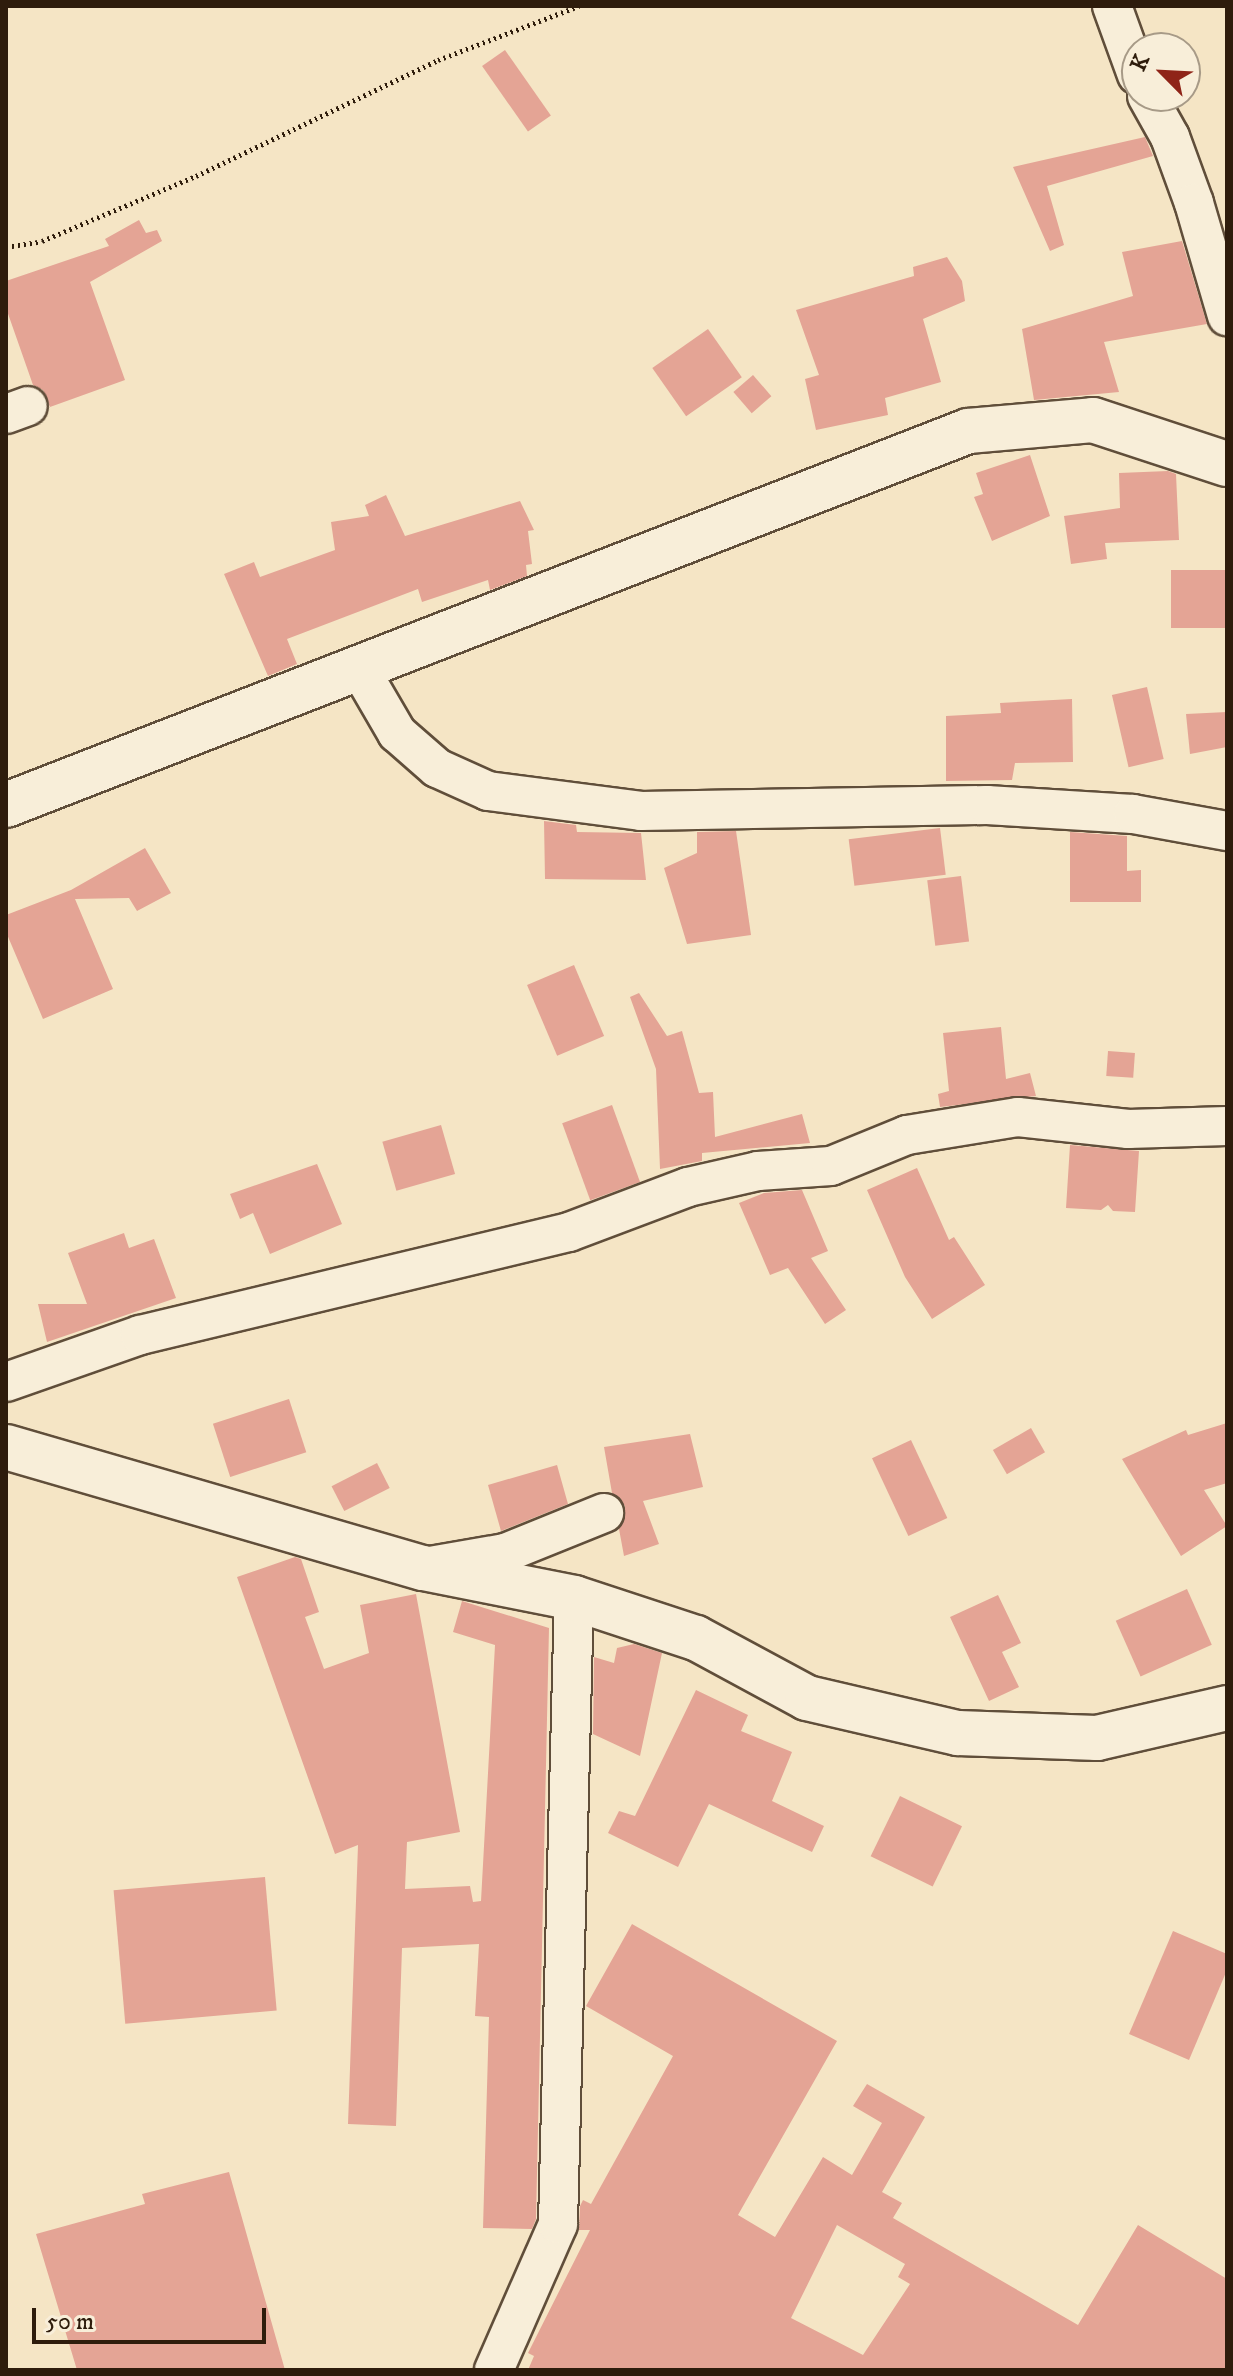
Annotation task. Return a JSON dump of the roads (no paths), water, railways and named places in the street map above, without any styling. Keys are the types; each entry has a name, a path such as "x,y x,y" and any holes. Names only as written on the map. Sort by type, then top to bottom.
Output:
{"street":[{"path":"1112,6 1121,32"},
{"path":"1156,112 1170,137 1194,203 1227,316"},
{"path":"6,805 968,431 1093,420 1227,464"},
{"path":"358,666 397,733 437,768 488,791 641,811 987,805 1133,814 1227,831"},
{"path":"6,1382 140,1335 569,1232 688,1187 758,1171 831,1166 907,1135 1018,1117 1128,1129 1227,1126"},
{"path":"6,1447 423,1568 574,1598 696,1638 807,1698 958,1733 1097,1738 1227,1708"},
{"path":"423,1568 505,1553 604,1513"},
{"path":"494,2370 558,2224 574,1598"}]}
